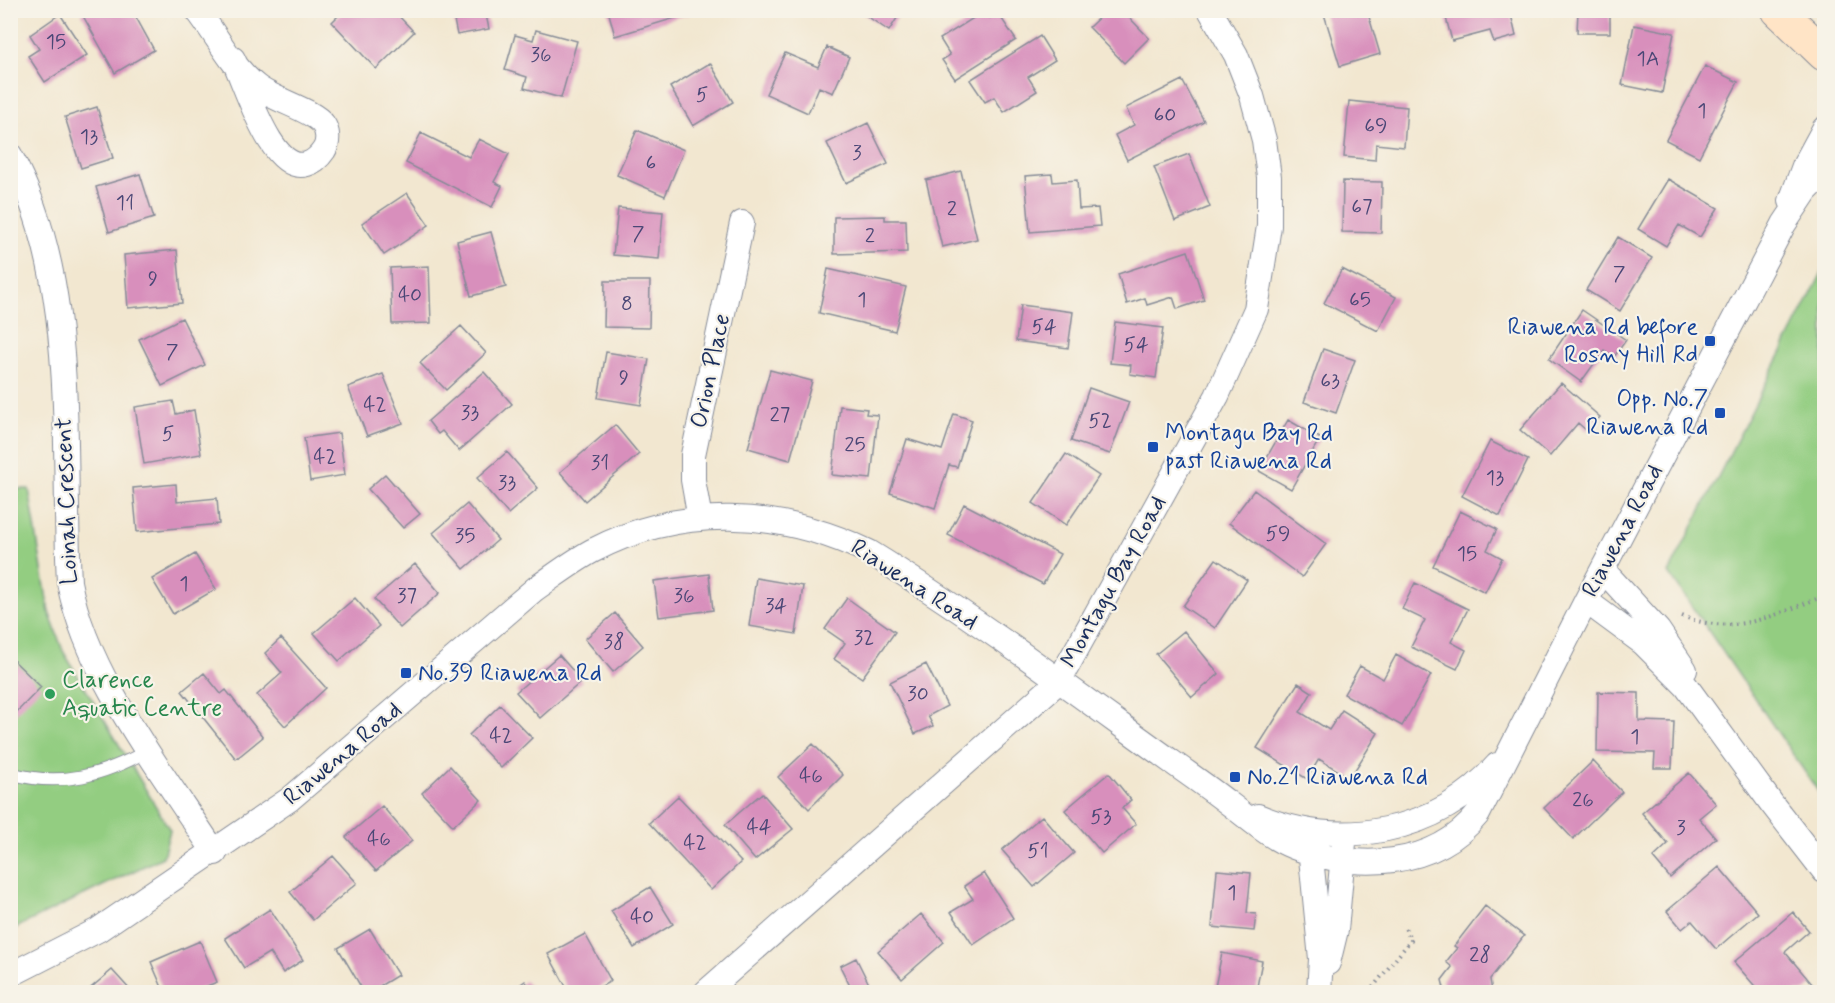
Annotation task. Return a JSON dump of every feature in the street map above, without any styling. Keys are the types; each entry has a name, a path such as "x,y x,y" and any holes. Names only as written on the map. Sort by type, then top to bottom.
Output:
{"main road":[{"path":"1778,10 1824,54"}],"street":[{"path":"196,10 233,59"},
{"name":"Montagu Bay Road","path":"706,993 1059,681 1217,396 1256,309 1269,226 1269,177 1264,140 1252,96 1236,55 1210,10"},
{"name":"Riawena Road","path":"1784,224 1798,181 1824,129"},
{"name":"Loinah Crescent","path":"10,155 36,217 56,307 62,375 69,582 73,603 86,641 105,680 215,853"},
{"name":"Riawena Road","path":"10,975 98,930 215,853 336,762 535,589 564,569 592,551 629,535 663,525 700,519 771,519 836,536 888,564 1059,681 1228,802 1343,859 1385,861 1405,859 1439,847 1454,839 1478,814 1586,601 1784,224 1806,191 1824,173"},
{"name":"Orion Place","path":"700,519 693,480 693,455 742,223"},
{"path":"1604,570 1658,630 1682,664 1712,719"},
{"path":"1586,601 1643,643 1686,686 1824,871"},
{"name":"Riawena Road","path":"1310,842 1344,834 1385,831 1439,812 1483,781 1513,744"},
{"path":"1319,993 1336,930 1344,834"},
{"path":"1310,842 1321,959 1319,993"}],"lane":[{"path":"10,773 33,779 59,781 93,776 118,767 149,750"}],"path":[{"path":"1658,630 1674,613 1718,626 1740,625 1824,596"},
{"path":"1369,993 1411,940 1405,928"}],"green space":[{"path":"1824,269 1824,800 1669,573"},
{"name":"Clarence Aquatic Centre","path":"10,489 29,489 49,612 63,651 170,830 163,857 11,930"}],"building":[{"path":"89,10 132,10 154,50 115,73 82,14"},
{"path":"344,10 393,10 414,32 376,69 332,22"},
{"path":"452,10 485,10 489,29 457,35"},
{"path":"608,10 692,10 692,13 615,36"},
{"path":"858,10 902,10 889,31"},
{"path":"986,10 990,18 998,13 1016,40 955,79 942,60 950,55 940,39"},
{"path":"1107,10 1122,10 1149,38 1124,63 1089,27"},
{"path":"1334,10 1367,10 1380,54 1340,66 1324,14"},
{"path":"1444,10 1510,10 1516,36 1494,42 1490,31 1452,41"},
{"path":"1578,10 1610,10 1610,33 1577,33"},
{"path":"60,14 87,55 45,82 28,56 39,49 30,35"},
{"path":"1634,25 1674,33 1662,93 1622,85"},
{"path":"536,30 577,41 561,98 524,88 527,77 505,70 515,35 533,40"},
{"path":"1040,36 1055,60 1028,77 1037,91 1004,112 994,97 985,102 970,80"},
{"path":"827,47 849,57 833,93 819,87 808,113 766,94 785,53 818,67"},
{"path":"710,63 733,102 693,126 670,87"},
{"path":"1705,66 1738,82 1699,157 1666,140"},
{"path":"1182,80 1204,121 1127,160 1115,135 1134,125 1126,108"},
{"path":"1349,101 1407,107 1404,147 1376,144 1375,160 1344,157"},
{"path":"97,107 113,158 81,168 65,117"},
{"path":"868,123 888,164 846,183 827,143"},
{"path":"637,130 684,150 665,196 617,175"},
{"path":"421,133 469,157 479,139 509,154 494,182 502,186 492,207 406,163"},
{"path":"1189,154 1210,207 1175,221 1154,167"},
{"path":"961,171 977,239 942,247 926,180"},
{"path":"140,174 154,218 109,232 96,187"},
{"path":"1052,174 1053,182 1077,180 1079,209 1098,208 1100,226 1030,232 1025,176"},
{"path":"1668,179 1718,208 1700,237 1679,225 1666,246 1638,229"},
{"path":"1343,181 1382,182 1381,233 1342,232"},
{"path":"407,193 429,225 384,255 362,223"},
{"path":"618,208 663,212 659,259 613,255"},
{"path":"885,216 885,220 906,220 907,252 834,254 834,217"},
{"path":"491,232 506,287 471,296 457,241"},
{"path":"1618,237 1652,258 1620,311 1586,290"},
{"path":"177,250 182,303 128,308 124,255"},
{"path":"1188,251 1204,300 1177,309 1173,297 1147,305 1145,298 1127,304 1118,274"},
{"path":"429,266 431,323 392,324 390,268"},
{"path":"828,269 906,287 895,331 819,313"},
{"path":"1342,269 1396,297 1378,331 1324,303"},
{"path":"605,281 650,281 649,328 604,327"},
{"path":"1021,305 1073,312 1068,348 1016,341"},
{"path":"1582,310 1626,340 1614,357 1604,350 1581,382 1549,359"},
{"path":"182,318 205,365 162,386 139,339"},
{"path":"1115,322 1163,328 1156,378 1130,374 1131,365 1110,363"},
{"path":"461,326 486,353 446,390 420,363"},
{"path":"1323,349 1355,360 1336,413 1304,402"},
{"path":"606,352 649,359 641,405 598,398"},
{"path":"770,370 812,381 790,460 748,448"},
{"path":"484,372 512,404 459,451 442,431 438,434 428,421"},
{"path":"383,374 403,423 367,436 348,387"},
{"path":"1561,383 1600,417 1587,431 1578,423 1550,456 1520,430"},
{"path":"1089,388 1129,402 1110,454 1071,441"},
{"path":"173,401 176,414 194,410 201,454 144,464 135,407"},
{"path":"840,406 867,409 866,414 878,415 871,479 832,475"},
{"path":"954,414 972,420 957,467 949,465 935,508 890,493 907,439 942,450"},
{"path":"1288,420 1320,438 1291,489 1259,471"},
{"path":"615,425 639,454 585,501 560,472"},
{"path":"339,433 345,475 310,481 304,438"},
{"path":"1490,441 1528,460 1500,516 1462,496"},
{"path":"507,452 538,488 508,514 477,478"},
{"path":"1066,454 1099,476 1066,525 1033,503"},
{"path":"385,474 420,514 403,528 368,489"},
{"path":"176,484 177,502 217,498 219,524 137,532 133,488"},
{"path":"1254,490 1326,544 1302,577 1229,523"},
{"path":"467,504 498,540 464,569 433,533"},
{"path":"964,504 1060,554 1043,584 948,535"},
{"path":"1460,511 1497,529 1487,550 1502,558 1485,592 1433,566"},
{"path":"195,554 216,589 173,614 152,579"},
{"path":"1216,559 1247,580 1215,628 1183,606"},
{"path":"415,564 440,593 400,628 374,599"},
{"path":"709,574 713,610 659,617 654,581"},
{"path":"756,578 803,586 796,634 749,626"},
{"path":"1415,583 1468,609 1451,642 1466,650 1457,669 1411,647 1425,620 1402,609"},
{"path":"355,598 379,626 339,661 314,633"},
{"path":"847,598 895,632 862,678 834,659 845,643 825,629"},
{"path":"615,613 643,646 613,672 585,639"},
{"path":"1184,631 1219,674 1192,697 1156,654"},
{"path":"281,638 326,688 285,726 257,695 282,673 265,653"},
{"path":"559,655 582,681 540,718 516,692"},
{"path":"1396,655 1431,675 1402,726 1344,694 1360,666 1383,679"},
{"path":"10,657 41,687 10,719"},
{"path":"926,664 947,706 928,716 933,726 915,734 890,682"},
{"path":"204,673 221,694 226,690 263,737 236,759 182,691"},
{"path":"1298,683 1312,692 1300,712 1329,730 1342,710 1378,733 1350,778 1319,759 1307,779 1257,748"},
{"path":"1598,692 1639,693 1639,721 1674,722 1672,768 1654,768 1655,753 1597,752"},
{"path":"500,705 532,738 501,768 469,735"},
{"path":"813,744 843,775 809,809 778,777"},
{"path":"1593,761 1622,792 1573,839 1544,808"},
{"path":"450,766 481,800 453,826 422,793"},
{"path":"1109,773 1131,800 1122,808 1136,824 1102,853 1065,810"},
{"path":"1689,773 1716,804 1699,818 1716,838 1670,878 1653,858 1668,844 1642,813"},
{"path":"762,793 793,829 755,860 725,825"},
{"path":"678,796 741,862 711,890 649,823"},
{"path":"382,806 412,841 376,871 346,837"},
{"path":"1042,816 1074,853 1034,887 1002,850"},
{"path":"333,856 357,883 313,920 290,892"},
{"path":"1719,867 1758,913 1716,949 1692,921 1682,929 1667,911"},
{"path":"1217,870 1251,873 1247,913 1256,914 1254,931 1212,927"},
{"path":"984,873 1013,918 973,945 951,912 973,899 964,886"},
{"path":"650,887 673,924 634,948 611,911"},
{"path":"1485,906 1524,936 1490,979 1492,992 1445,992 1442,980 1452,967 1446,962 1457,948 1454,946"},
{"path":"270,909 303,960 283,973 270,952 244,968 225,938"},
{"path":"1793,912 1809,931 1785,952 1813,985 1803,992 1760,992 1734,962"},
{"path":"921,914 944,942 902,979 878,951"},
{"path":"370,929 398,975 370,992 364,992 338,948"},
{"path":"585,934 611,981 591,992 569,992 548,954"},
{"path":"200,941 217,982 192,992 164,992 151,962"},
{"path":"1222,953 1262,961 1256,992 1214,992"},
{"path":"856,958 873,992 853,992 840,966"},
{"path":"112,970 132,992 86,992"},
{"path":"525,981 534,992 510,992"}],"place":[{"name":"Riawena Rd before Rosny Hill Rd","path":"1710,341"},
{"name":"Opp. No.7 Riawena Rd","path":"1720,413"},
{"name":"Montagu Bay Rd past Riawena Rd","path":"1153,447"},
{"name":"No.39 Riawena Rd","path":"406,673"},
{"name":"Clarence Aquatic Centre","path":"50,694"},
{"name":"No.21 Riawena Rd","path":"1235,777"}]}
